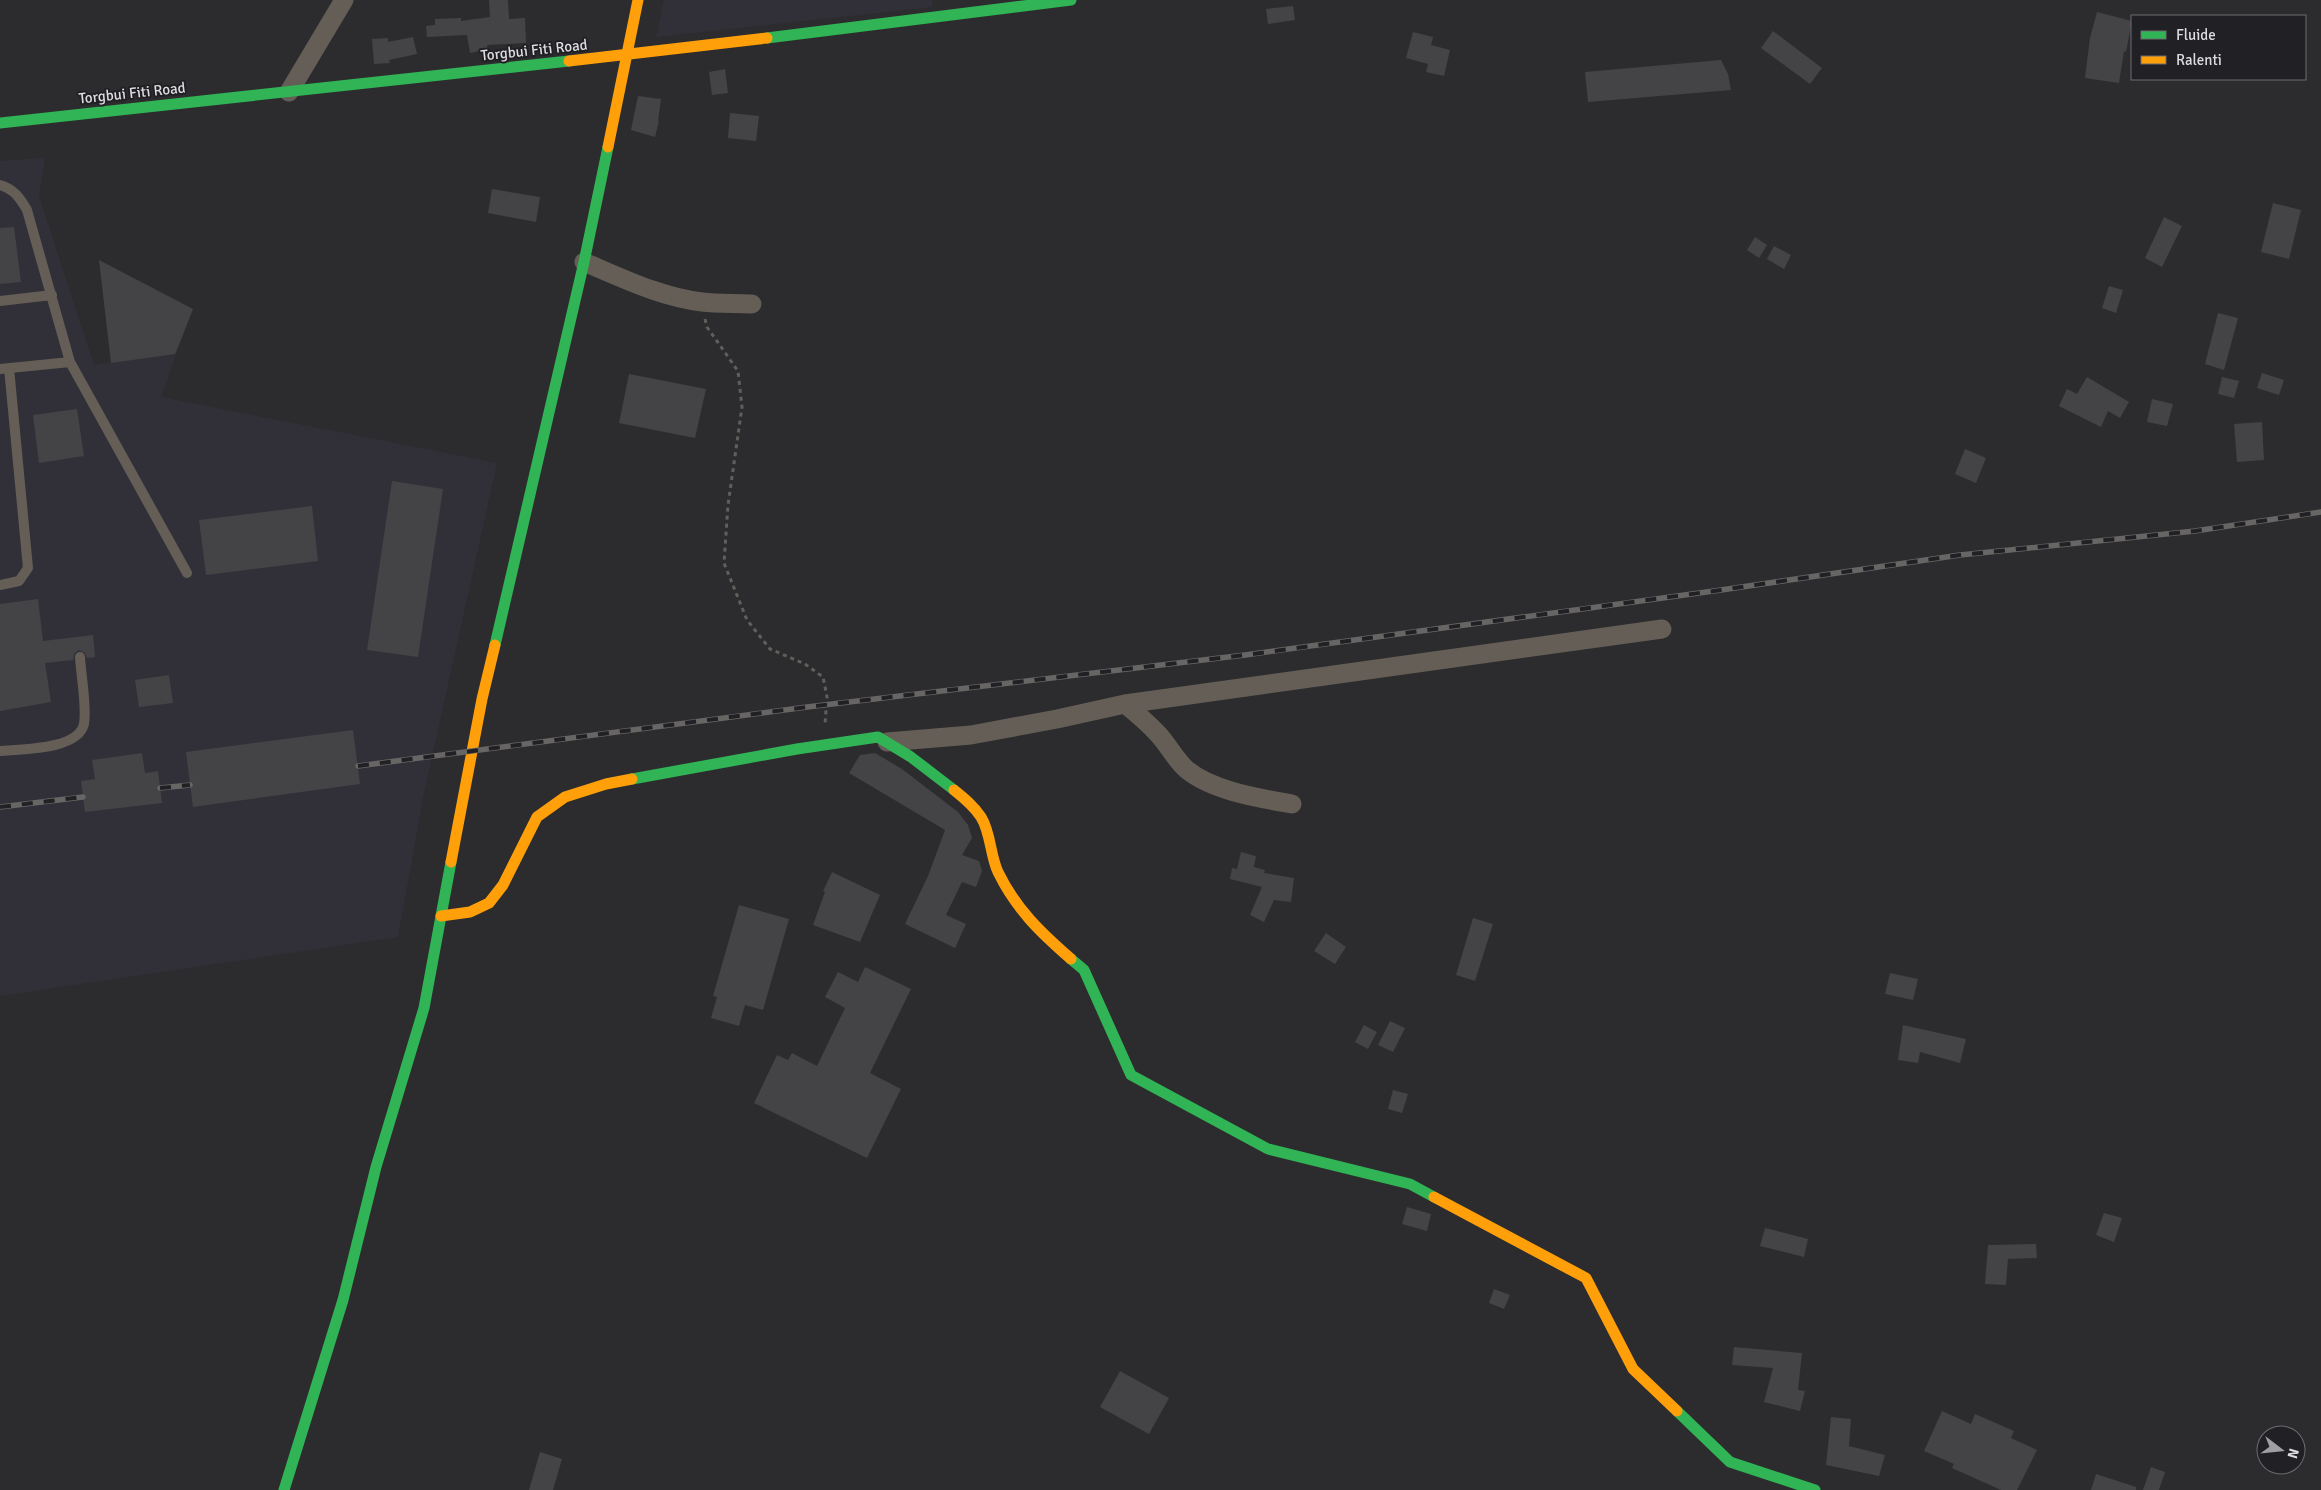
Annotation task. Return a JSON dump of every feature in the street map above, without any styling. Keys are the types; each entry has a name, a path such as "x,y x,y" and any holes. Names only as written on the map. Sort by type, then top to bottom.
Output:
{"street":[{"path":"289,92 344,0"},
{"path":"284,1490 343,1300 376,1167 424,1008 482,699 584,262 638,0"},
{"name":"Torgbui Fiti Road","path":"0,123 626,55 1071,0"},
{"path":"584,262 624,280 669,295 702,302 752,304"},
{"path":"887,742 971,735 1057,720 1125,704 1662,629"},
{"path":"1125,704 1158,734 1170,753 1187,770 1214,784 1251,797 1292,804"},
{"path":"441,916 470,912 489,904 503,885 537,816 565,797 606,784 826,744 878,737 911,757 968,801 982,818 997,870 1014,900 1039,932 1084,970 1131,1075 1268,1150 1410,1184 1586,1278 1633,1369 1730,1462 1815,1490"}],"lane":[{"path":"0,185 9,188 20,198 27,210 70,362 187,573"},
{"path":"0,301 52,295"},
{"path":"0,585 19,580 28,568 4,369 70,362"},
{"path":"0,752 65,743 78,735 84,721 80,658"}],"path":[{"path":"702,302 707,327 738,371 742,408 728,505 724,563 747,620 770,649 804,664 823,677 827,697 826,744"}],"shaded area":[{"path":"664,0 932,0 932,7 656,37"},
{"path":"45,158 39,196 94,365 111,362 99,260 193,309 161,397 497,463 424,793 398,937 0,996 0,161"}],"building":[{"path":"489,0 508,0 509,19 525,18 526,43 487,45 488,49 470,53 467,35 427,37 426,26 435,25 435,19 461,18 461,21 490,17"},
{"path":"1293,6 1295,20 1268,24 1266,9"},
{"path":"2097,12 2131,21 2119,83 2085,78 2090,38"},
{"path":"1773,31 1822,68 1810,84 1761,48"},
{"path":"1413,32 1433,37 1431,45 1450,50 1444,76 1426,72 1428,64 1406,58"},
{"path":"413,37 417,54 389,60 390,63 374,64 372,39 388,38 388,42"},
{"path":"1721,60 1728,74 1731,90 1588,102 1585,72"},
{"path":"725,69 728,93 712,95 709,72"},
{"path":"638,96 661,99 655,137 631,130"},
{"path":"730,113 759,116 756,141 728,138"},
{"path":"492,189 540,197 536,222 488,213"},
{"path":"2273,203 2301,210 2289,259 2261,252"},
{"path":"2164,217 2182,226 2162,267 2145,258"},
{"path":"14,227 21,282 0,284 0,228"},
{"path":"1755,237 1767,245 1759,258 1747,250"},
{"path":"1774,246 1791,255 1784,269 1767,259"},
{"path":"99,260 193,309 175,354 111,363"},
{"path":"2109,286 2123,290 2116,313 2102,308"},
{"path":"2218,313 2238,318 2224,370 2205,364"},
{"path":"2262,373 2284,380 2279,395 2257,388"},
{"path":"629,374 706,389 695,438 619,423"},
{"path":"2087,377 2129,402 2120,418 2108,411 2101,427 2059,406 2067,389 2077,394"},
{"path":"2222,377 2239,381 2234,398 2218,394"},
{"path":"2152,399 2173,404 2167,426 2147,422"},
{"path":"77,409 84,456 39,463 33,415"},
{"path":"2262,422 2264,460 2237,462 2234,424"},
{"path":"1965,449 1986,458 1976,483 1955,474"},
{"path":"392,481 443,489 418,657 367,650"},
{"path":"312,506 318,561 206,575 199,520"},
{"path":"38,599 43,641 93,635 95,657 87,658 85,653 79,650 74,654 73,660 45,663 51,702 0,711 0,604"},
{"path":"169,675 173,703 139,707 135,680"},
{"path":"353,730 360,784 193,807 186,752"},
{"path":"142,753 145,773 158,771 162,803 85,812 81,781 95,779 92,760"},
{"path":"875,753 902,769 958,812 968,825 972,838 962,855 979,861 982,871 976,887 962,882 946,915 966,924 955,948 905,924 928,876 945,830 849,773 860,755"},
{"path":"1241,852 1256,856 1254,867 1265,870 1264,873 1294,878 1291,902 1274,900 1264,922 1250,915 1262,887 1230,879 1232,868 1237,869"},
{"path":"832,872 880,895 860,942 813,925 825,892 823,891"},
{"path":"739,905 789,919 763,1010 745,1005 739,1026 711,1018 717,997 713,996"},
{"path":"1473,918 1493,924 1475,981 1456,975"},
{"path":"1326,933 1346,947 1335,964 1314,951"},
{"path":"865,967 911,989 870,1073 901,1089 867,1158 754,1103 777,1055 788,1060 792,1053 817,1066 845,1008 825,997 838,972 858,982"},
{"path":"1890,973 1918,979 1913,1000 1885,994"},
{"path":"1390,1021 1405,1028 1393,1052 1378,1045"},
{"path":"1364,1025 1377,1032 1368,1049 1355,1042"},
{"path":"1903,1025 1966,1039 1960,1063 1920,1052 1918,1063 1898,1060"},
{"path":"1393,1090 1408,1094 1402,1113 1388,1109"},
{"path":"1407,1207 1431,1214 1427,1231 1402,1224"},
{"path":"2104,1213 2122,1218 2114,1242 2096,1235"},
{"path":"1765,1228 1808,1239 1804,1257 1760,1246"},
{"path":"2036,1244 2037,1258 2008,1259 2006,1285 1985,1284 1988,1245"},
{"path":"1494,1289 1510,1295 1504,1309 1489,1303"},
{"path":"1734,1347 1802,1353 1798,1390 1805,1391 1800,1411 1764,1402 1773,1368 1732,1365"},
{"path":"1120,1371 1169,1398 1149,1434 1100,1407"},
{"path":"1942,1411 1971,1424 1975,1414 2014,1431 2011,1438 2037,1450 2017,1490 2001,1490 1952,1468 1954,1464 1924,1451"},
{"path":"1831,1417 1851,1419 1849,1446 1885,1455 1879,1476 1826,1465"},
{"path":"540,1452 562,1459 553,1490 529,1490"},
{"path":"2151,1467 2165,1472 2159,1490 2143,1490"},
{"path":"2096,1474 2136,1487 2136,1490 2091,1490"}],"railway":[{"path":"358,766 807,707 1245,655 1721,590 1960,555 2195,531 2321,512"},
{"path":"160,788 190,785"},
{"path":"0,807 83,797"}],"traffic: fast":[{"path":"767,38 1071,0"},
{"path":"0,123 569,61"},
{"path":"495,645 584,262 608,147"},
{"path":"632,779 797,749 878,737 911,757 954,790"},
{"path":"284,1490 343,1300 376,1167 424,1008 451,862"},
{"path":"1071,959 1084,970 1131,1075 1268,1149 1410,1184 1434,1197"},
{"path":"1677,1411 1730,1462 1815,1490"}],"traffic: slow":[{"path":"608,147 638,0"},
{"path":"569,61 767,38"},
{"path":"451,862 482,699 495,645"},
{"path":"441,916 470,912 489,903 503,885 537,817 565,797 606,784 632,779"},
{"path":"954,790 981,817 987,830 998,872 1021,909 1071,959"},
{"path":"1434,1197 1586,1278 1633,1369 1677,1411"}]}
